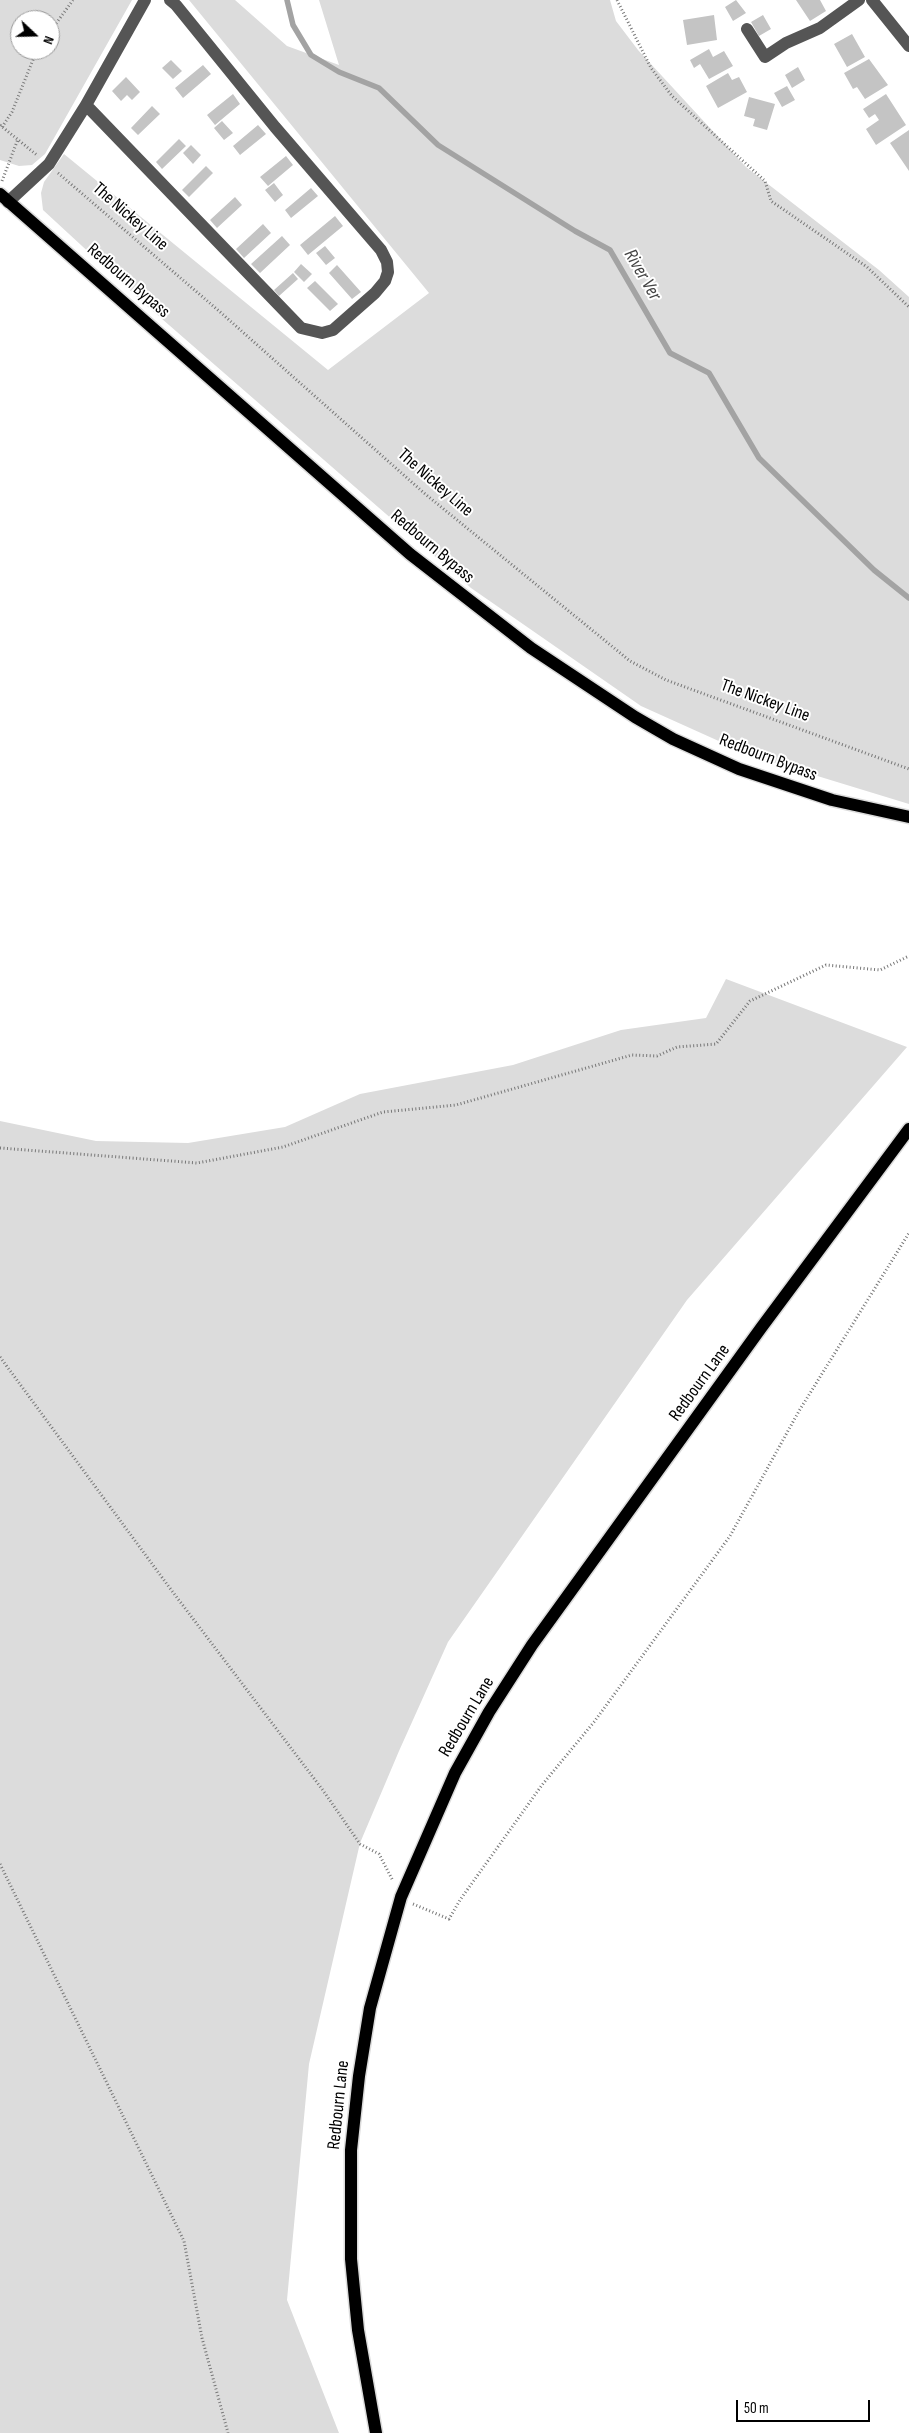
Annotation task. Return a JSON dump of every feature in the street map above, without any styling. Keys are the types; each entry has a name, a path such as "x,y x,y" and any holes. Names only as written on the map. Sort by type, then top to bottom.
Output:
{"main road":[{"name":"Redbourn Bypass","path":"4,198 109,288 410,554 490,618 555,665 658,730 739,769 832,800 909,816"},
{"name":"Redbourn Lane","path":"376,2433 358,2330 351,2260 351,2150 358,2076 370,2008 400,1899 454,1773 489,1712 532,1645 761,1328 909,1129"}],"street":[{"path":"4,198 49,164 86,105 145,0"},
{"path":"86,105 301,328 322,333 332,330 375,293 388,272 387,262 381,250 275,128 170,0"},
{"path":"747,29 765,57 786,43 820,28 859,0"},
{"path":"872,0 909,46"}],"path":[{"path":"60,18 73,0"},
{"path":"616,0 651,68 667,89 765,181 771,201 867,267 909,307"},
{"path":"1,126 12,112 33,60"},
{"name":"The Nickey Line","path":"1,126 49,164 219,311 424,494 630,661 666,680 909,769"},
{"path":"0,186 18,140"},
{"path":"0,1148 197,1163 284,1147 383,1112 456,1105 632,1055 657,1056 677,1047 716,1044 750,1001 826,965 880,970 909,956"},
{"path":"0,1357 172,1591 322,1789 360,1844 379,1854 400,1899 449,1919 460,1900 542,1785 594,1722 730,1536 799,1411 909,1232"},
{"path":"0,1864 184,2241 202,2338 228,2433"}],"shaded area":[{"path":"0,0 132,0 45,154 32,165 19,166 0,160"},
{"path":"189,0 235,0 287,46 339,65 319,0 610,0 616,21 638,50 746,167 879,270 909,297 909,804 752,756 641,706 471,588 146,305 43,210 41,193 44,182 64,154 328,370 429,293"},
{"path":"726,979 907,1047 687,1300 448,1642 360,1843 309,2064 287,2300 339,2433 0,2433 0,1121 96,1141 188,1143 285,1127 360,1094 513,1065 621,1030 706,1018"}],"building":[{"path":"736,0 746,13 733,21 725,7"},
{"path":"796,0 820,0 826,11 810,21"},
{"path":"714,15 717,40 687,45 683,20"},
{"path":"763,15 771,29 759,36 751,22"},
{"path":"852,34 865,57 847,67 834,44"},
{"path":"709,49 713,57 724,51 733,66 709,79 700,64 694,68 690,60"},
{"path":"869,59 888,85 865,99 857,87 853,89 844,73"},
{"path":"171,60 182,71 173,79 162,68"},
{"path":"203,65 211,74 183,98 175,88"},
{"path":"798,67 805,80 792,88 785,75"},
{"path":"728,73 732,80 739,77 747,92 718,108 706,86"},
{"path":"126,77 140,92 132,100 127,95 121,101 112,91"},
{"path":"787,86 795,100 782,107 774,93"},
{"path":"233,94 240,104 215,125 207,115"},
{"path":"886,94 906,125 876,145 866,129 879,120 875,114 869,118 863,109"},
{"path":"749,97 775,104 767,130 753,126 755,119 744,116"},
{"path":"152,106 160,114 138,135 131,128"},
{"path":"222,121 233,133 224,140 214,128"},
{"path":"258,125 266,134 240,155 233,146"},
{"path":"909,130 909,171 890,143"},
{"path":"179,139 186,146 162,169 156,162"},
{"path":"191,145 201,155 193,164 183,153"},
{"path":"286,156 293,165 268,186 260,177"},
{"path":"206,166 213,173 189,197 182,190"},
{"path":"274,183 283,195 275,202 265,190"},
{"path":"311,188 318,196 291,218 285,210"},
{"path":"235,197 242,205 217,228 210,220"},
{"path":"335,216 343,226 308,255 300,245"},
{"path":"263,224 271,233 244,258 236,249"},
{"path":"282,236 290,245 260,273 251,264"},
{"path":"325,246 335,258 326,265 316,253"},
{"path":"301,264 312,274 304,282 294,272"},
{"path":"337,265 361,292 352,299 329,273"},
{"path":"293,273 298,279 279,296 274,290"},
{"path":"315,281 338,304 330,311 307,288"}],"waterway":[{"name":"River Ver","path":"287,0 293,25 311,55 339,72 379,88 438,145 575,231 610,250 670,353 709,373 759,458 874,570 909,598"}]}
